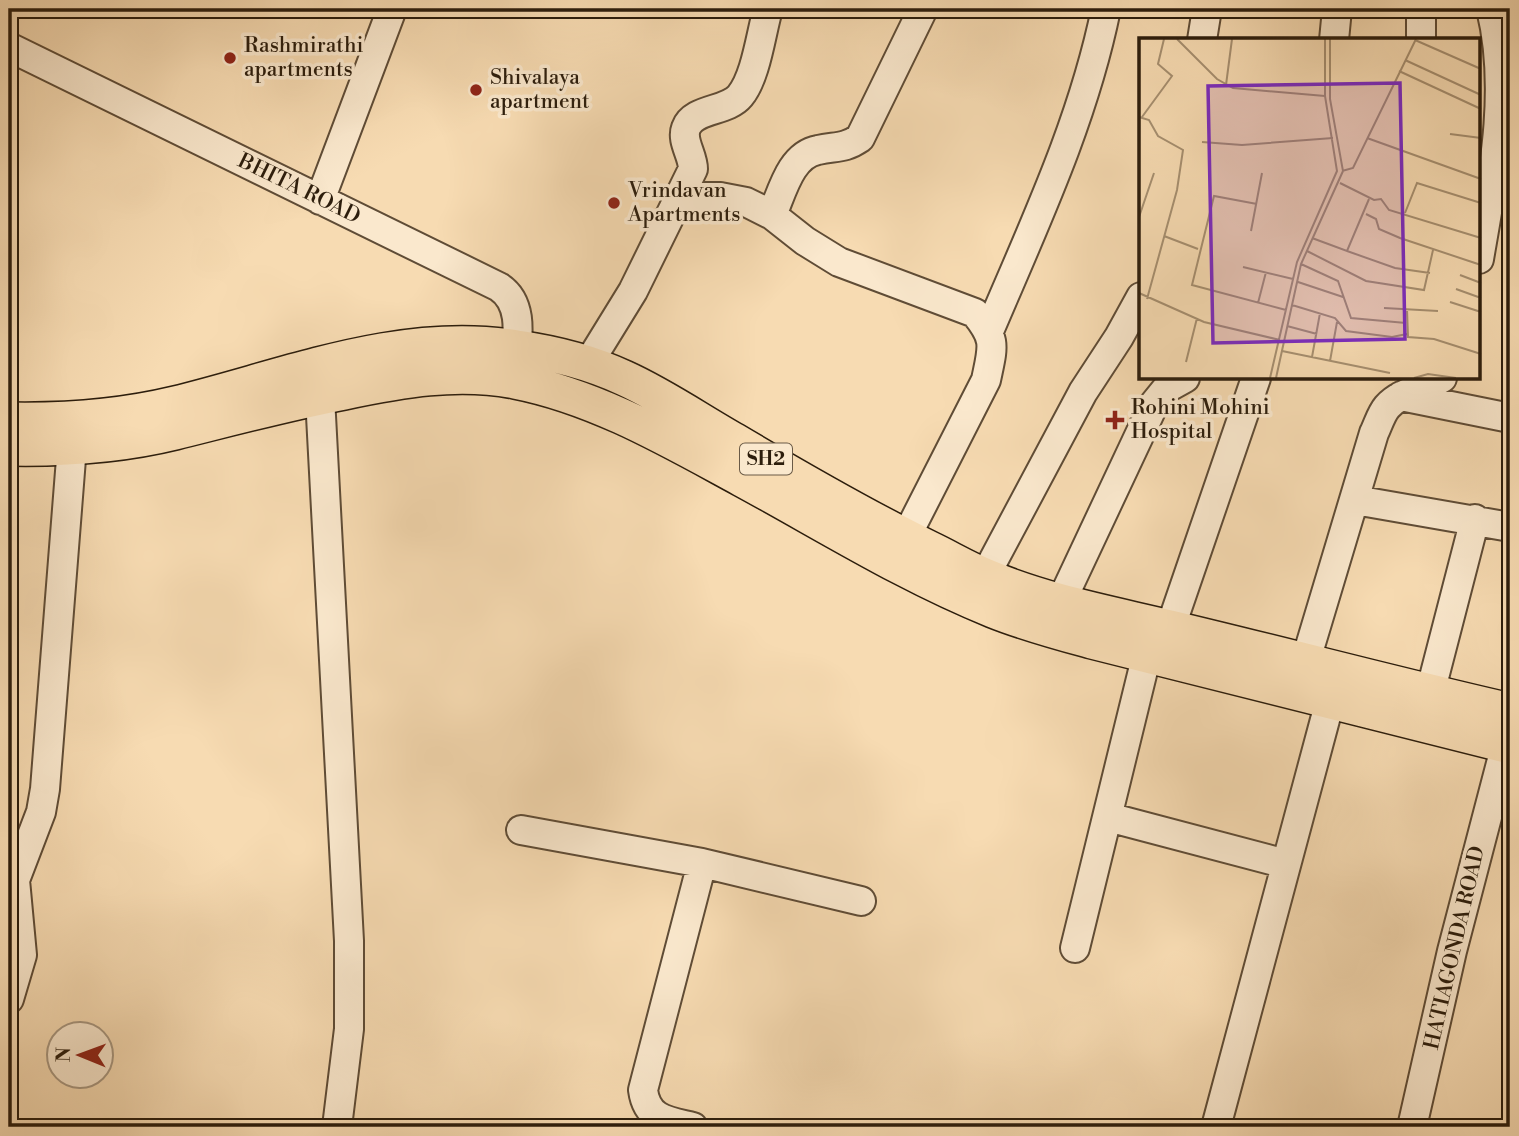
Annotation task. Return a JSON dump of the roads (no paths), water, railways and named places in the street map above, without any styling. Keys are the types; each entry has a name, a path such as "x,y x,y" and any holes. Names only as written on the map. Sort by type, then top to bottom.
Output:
{"main road":[{"name":"SH2","path":"9,420 89,418 171,405 337,360 430,344 472,344 516,364 566,395 614,412 672,441 911,572 993,610 1047,629 1330,701 1509,733"},
{"name":"SH2","path":"9,448 72,446 173,432 278,405 415,377 464,376 516,364 588,364 625,378 809,484 985,576 1060,604 1430,693 1509,733"}],"street":[{"path":"320,200 392,9"},
{"path":"588,364 633,291 693,169 693,156 685,136 686,127 691,119 726,106 740,96 750,78 768,9"},
{"path":"772,215 791,171 804,156 817,150 848,146 860,138 923,9"},
{"path":"989,331 1079,114 1106,9"},
{"path":"1202,38 1207,9"},
{"path":"1334,38 1337,9"},
{"path":"1421,9 1421,38"},
{"path":"1480,252 1497,137 1501,74 1497,36 1490,9"},
{"name":"BHITA ROAD","path":"9,47 506,292 517,314 516,364"},
{"path":"682,195 720,197 746,202 772,215 805,242 839,262 975,313 989,331 992,351 986,380 906,537"},
{"path":"985,576 1083,393 1139,301"},
{"path":"1060,604 1154,404 1167,388 1181,380"},
{"path":"1170,629 1254,380"},
{"path":"1305,663 1374,433 1386,408 1401,396 1439,380"},
{"path":"1401,396 1510,418"},
{"path":"320,397 349,941 349,1029 337,1127"},
{"path":"9,999 22,955 15,880 41,812 46,789 72,446"},
{"path":"1355,500 1510,527"},
{"path":"1430,693 1475,519"},
{"path":"1075,948 1147,654"},
{"path":"1216,1127 1330,701"},
{"name":"HATIAGONDA ROAD","path":"1412,1127 1452,951 1509,733"},
{"path":"1108,817 1286,864"},
{"path":"521,830 702,863 861,901"},
{"path":"693,1127 661,1119 645,1102 643,1090 702,863"}],"place":[{"name":"Rashmirathi apartments","path":"230,58"},
{"name":"Shivalaya apartment","path":"476,90"},
{"name":"Vrindavan Apartments","path":"614,203"},
{"name":"Rohini Mohini Hospital","path":"1115,420"}]}
